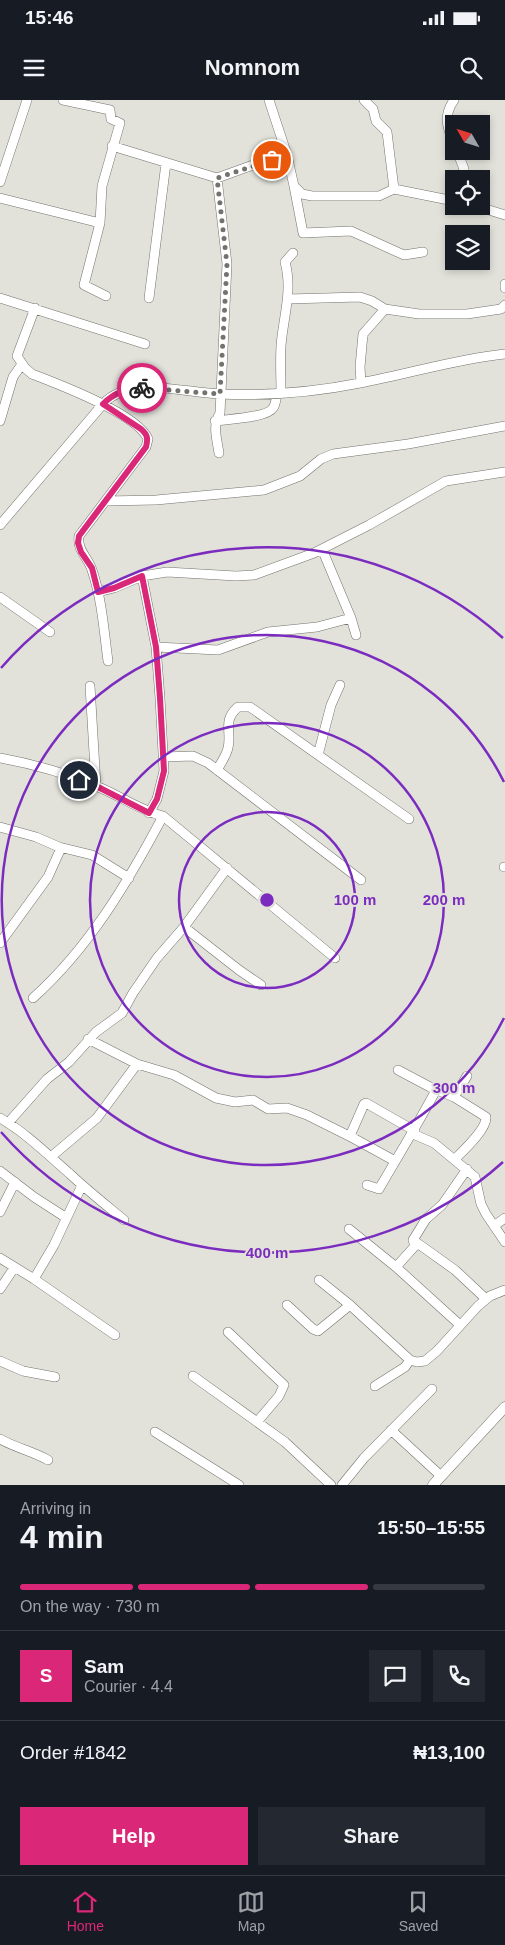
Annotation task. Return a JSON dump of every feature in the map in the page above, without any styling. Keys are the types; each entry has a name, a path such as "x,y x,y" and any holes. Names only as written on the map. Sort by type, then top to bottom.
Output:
{"main road":[{"path":"433,1485 505,1407"}],"street":[{"path":"0,182 27,100"},
{"path":"63,100 110,110 111,119 120,123 102,186 100,223 84,285 106,296"},
{"path":"268,100 288,155 304,234 351,232 404,255 423,252"},
{"path":"364,100 373,109 376,122 387,132 394,189"},
{"path":"446,115 448,108 454,100"},
{"path":"112,146 217,178 288,155"},
{"path":"149,298 166,163"},
{"path":"217,178 227,264 220,413 216,421 219,453"},
{"path":"294,186 302,194 312,196 379,196 394,189 445,199"},
{"path":"0,198 100,223"},
{"path":"490,210 505,215"},
{"path":"216,421 256,415 271,411 274,407 279,393 281,346 288,299 289,276 285,262 293,253"},
{"path":"288,299 360,297 372,301 385,309 419,314 467,314 501,309 505,305"},
{"path":"0,298 145,344"},
{"path":"35,308 18,356 22,364 32,374 103,404 141,429 148,438 146,447 106,501 85,525 79,536 78,543 81,552 92,568 98,592 108,662"},
{"path":"361,383 360,367 363,334 385,309"},
{"path":"0,525 103,404 111,396 134,388 220,394 279,393 361,383 480,356 505,354"},
{"path":"0,421 13,377 22,364"},
{"path":"106,501 156,500 264,490 300,476 321,459 333,454 408,444 505,426"},
{"path":"98,592 114,588 142,576 167,572 236,576 254,575 322,549 446,482 505,472"},
{"path":"322,549 351,618 356,636"},
{"path":"142,576 156,647 164,771 162,783 149,813"},
{"path":"0,597 50,632"},
{"path":"156,647 218,650 268,632 317,627 351,618"},
{"path":"318,755 331,705 340,684"},
{"path":"90,686 96,786"},
{"path":"217,770 228,747 228,724 232,713 238,707 250,707 409,819"},
{"path":"163,757 193,756 217,770 361,880"},
{"path":"0,758 36,765 96,786 149,813 162,816 335,958"},
{"path":"33,998 81,947 129,878 162,816"},
{"path":"0,827 36,837 61,848 92,855 129,878"},
{"path":"0,943 48,877 61,848"},
{"path":"124,1220 82,1185 52,1156 4,1121 46,1079 69,1062 88,1039 122,1013 142,978 227,868"},
{"path":"184,926 261,985"},
{"path":"88,1039 138,1064 174,1075 216,1098 235,1102 254,1100 268,1109 291,1108 350,1136 395,1161"},
{"path":"52,1156 97,1118 138,1064"},
{"path":"398,1070 436,1090 454,1097 483,1114 487,1120 483,1128 455,1159"},
{"path":"454,1097 466,1076"},
{"path":"367,1185 379,1189 414,1132 436,1090"},
{"path":"350,1136 366,1103 434,1143 475,1177 482,1204 505,1242"},
{"path":"413,1240 426,1219 442,1205 467,1169"},
{"path":"0,1170 65,1217"},
{"path":"0,1212 15,1182"},
{"path":"34,1279 54,1245 65,1217 82,1185"},
{"path":"494,1226 505,1218"},
{"path":"349,1229 396,1267 460,1325"},
{"path":"396,1267 412,1251 415,1246 413,1240"},
{"path":"413,1240 456,1270 486,1299"},
{"path":"0,1258 115,1335"},
{"path":"0,1289 14,1268"},
{"path":"319,1280 350,1305 410,1360 417,1362 426,1361 437,1351 486,1299 505,1290"},
{"path":"287,1305 313,1329 318,1331 350,1305"},
{"path":"228,1332 284,1385 279,1396 258,1422"},
{"path":"375,1386 405,1367 410,1360"},
{"path":"0,1362 23,1370 55,1377"},
{"path":"193,1376 285,1442 331,1485"},
{"path":"342,1485 432,1388"},
{"path":"391,1430 441,1476"},
{"path":"155,1432 239,1485"},
{"path":"0,1439 11,1446 32,1452 48,1460"}],"way so far":[{"path":"142,388 220,394 227,264 217,178 272,160"}],"route":[{"path":"79,780 96,786 149,813 157,799 164,771 156,647 142,576 114,588 98,592 92,568 81,552 78,543 79,536 85,525 106,501 146,447 148,438 141,429 103,404 111,396 122,391 142,388"}]}
